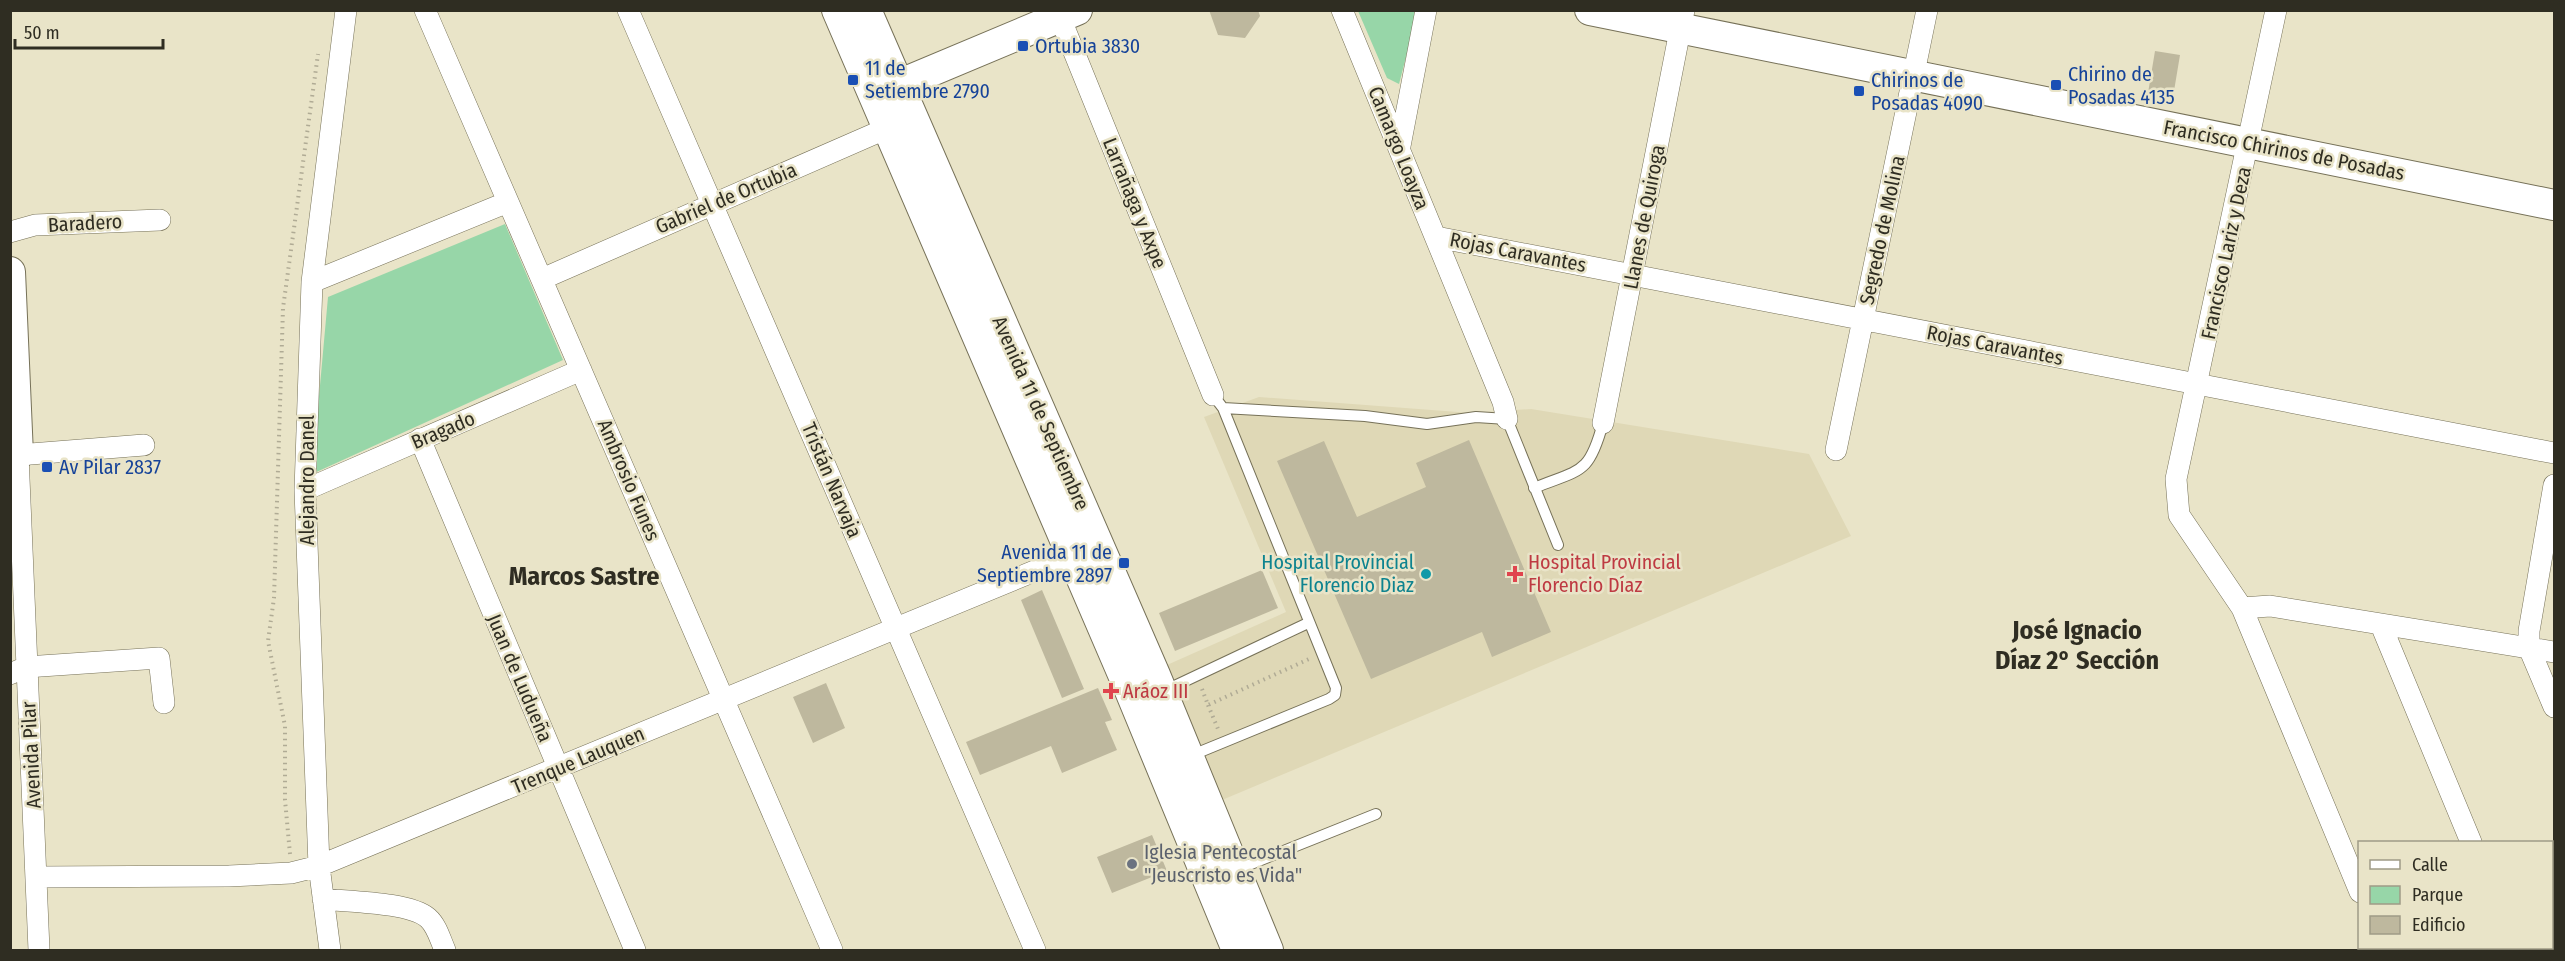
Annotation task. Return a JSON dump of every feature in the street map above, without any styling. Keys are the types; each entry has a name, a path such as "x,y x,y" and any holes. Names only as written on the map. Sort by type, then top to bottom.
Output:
{"main road":[{"name":"Avenida 11 de Septiembre","path":"837,10 885,90 1070,556 1149,698"},
{"name":"Avenida 11 de Septiembre","path":"866,10 885,90"},
{"name":"Francisco Chirinos de Posadas","path":"1590,10 1683,20 1915,76 2554,205"},
{"path":"885,90 1065,13"},
{"name":"Avenida 11 de Septiembre","path":"899,123 1099,544 1149,698 1175,762 1222,875 1268,951"},
{"name":"Avenida Pilar","path":"10,272 14,456"},
{"name":"Avenida 11 de Septiembre","path":"1222,875 1237,951"}],"street":[{"name":"Alejandro Danel","path":"330,951 319,866 304,490 312,282 346,10"},
{"name":"Ambrosio Funes","path":"426,10 832,951"},
{"name":"Tristán Narvaja","path":"628,10 1035,951"},
{"name":"Camargo Loayza","path":"1342,10 1400,146 1503,402 1507,419"},
{"path":"1400,146 1426,10"},
{"name":"Segredo de Molina","path":"1836,450 1927,10"},
{"name":"Francisco Lariz y Deza","path":"2242,608 2179,515 2176,479 2276,10"},
{"name":"Larrañaga y Axpe","path":"1065,13 1218,401"},
{"name":"Llanes de Quiroga","path":"1603,423 1683,20"},
{"name":"Gabriel de Ortubia","path":"542,279 899,123"},
{"path":"312,282 508,202"},
{"name":"Baradero","path":"10,232 35,225 160,220"},
{"name":"Rojas Caravantes","path":"1436,237 1864,318 2197,386 2554,453"},
{"name":"Bragado","path":"304,490 581,370"},
{"name":"Juan de Ludueña","path":"420,440 635,951"},
{"path":"14,456 144,445"},
{"name":"Avenida Pilar","path":"14,456 19,671 37,878 39,951"},
{"path":"2554,485 2529,630 2529,648 2554,707"},
{"name":"Trenque Lauquen","path":"37,878 229,876 291,873 319,866 1099,544"},
{"path":"2358,887 2242,608 2270,606 2554,652"},
{"path":"2381,625 2470,841"},
{"path":"19,671 159,658 164,703"},
{"path":"323,899 411,909 426,916 435,926 445,951"}],"lane":[{"path":"1175,762 1335,695 1336,688 1218,401 1427,424 1476,417 1507,419 1558,544"},
{"path":"1534,488 1582,469 1595,453 1603,423"},
{"path":"1149,698 1308,623"},
{"path":"1222,875 1376,814"}],"path":[{"path":"1208,705 1321,653"},
{"path":"1196,675 1222,741"}],"shaded area":[{"name":"Hospital Provincial Florencio Díaz","path":"1259,397 1471,413 1531,409 1809,454 1851,536 1222,800 1167,665 1286,612 1204,417"}],"green space":[{"path":"1358,11 1418,11 1399,84 1387,78"},
{"path":"505,224 563,360 312,474 328,297"}],"building":[{"path":"1209,10 1258,10 1260,16 1245,38 1218,35"},
{"path":"2155,51 2180,55 2173,97 2148,93"},
{"name":"Hospital Provincial Florencio Diaz","path":"1469,440 1551,632 1492,657 1482,632 1371,679 1277,461 1324,441 1357,517 1426,487 1416,463"},
{"path":"1262,570 1278,608 1175,651 1159,613"},
{"path":"1042,590 1084,689 1062,698 1021,600"},
{"path":"826,683 845,728 813,743 793,697"},
{"path":"1098,688 1112,720 1105,722 1117,750 1062,773 1051,746 980,775 966,742"},
{"name":"Iglesia Pentecostal \"Jeuscristo es Vida\"","path":"1152,835 1167,871 1112,893 1097,857"}],"place":[{"name":"Ortubia 3830","path":"1023,46"},
{"name":"11 de Setiembre 2790","path":"853,80"},
{"name":"Chirino de Posadas 4135","path":"2056,85"},
{"name":"Chirinos de Posadas 4090","path":"1859,91"},
{"name":"Av Pilar 2837","path":"47,467"},
{"name":"Avenida 11 de Septiembre 2897","path":"1124,563"},
{"name":"Hospital Provincial Florencio Diaz","path":"1426,574"},
{"name":"Hospital Provincial Florencio Díaz","path":"1515,574"},
{"name":"Aráoz III","path":"1111,691"},
{"name":"Iglesia Pentecostal \"Jeuscristo es Vida\"","path":"1132,864"}],"district":[{"name":"Marcos Sastre","path":"584,576"},
{"name":"José Ignacio Díaz 2° Sección","path":"2077,645"}]}
